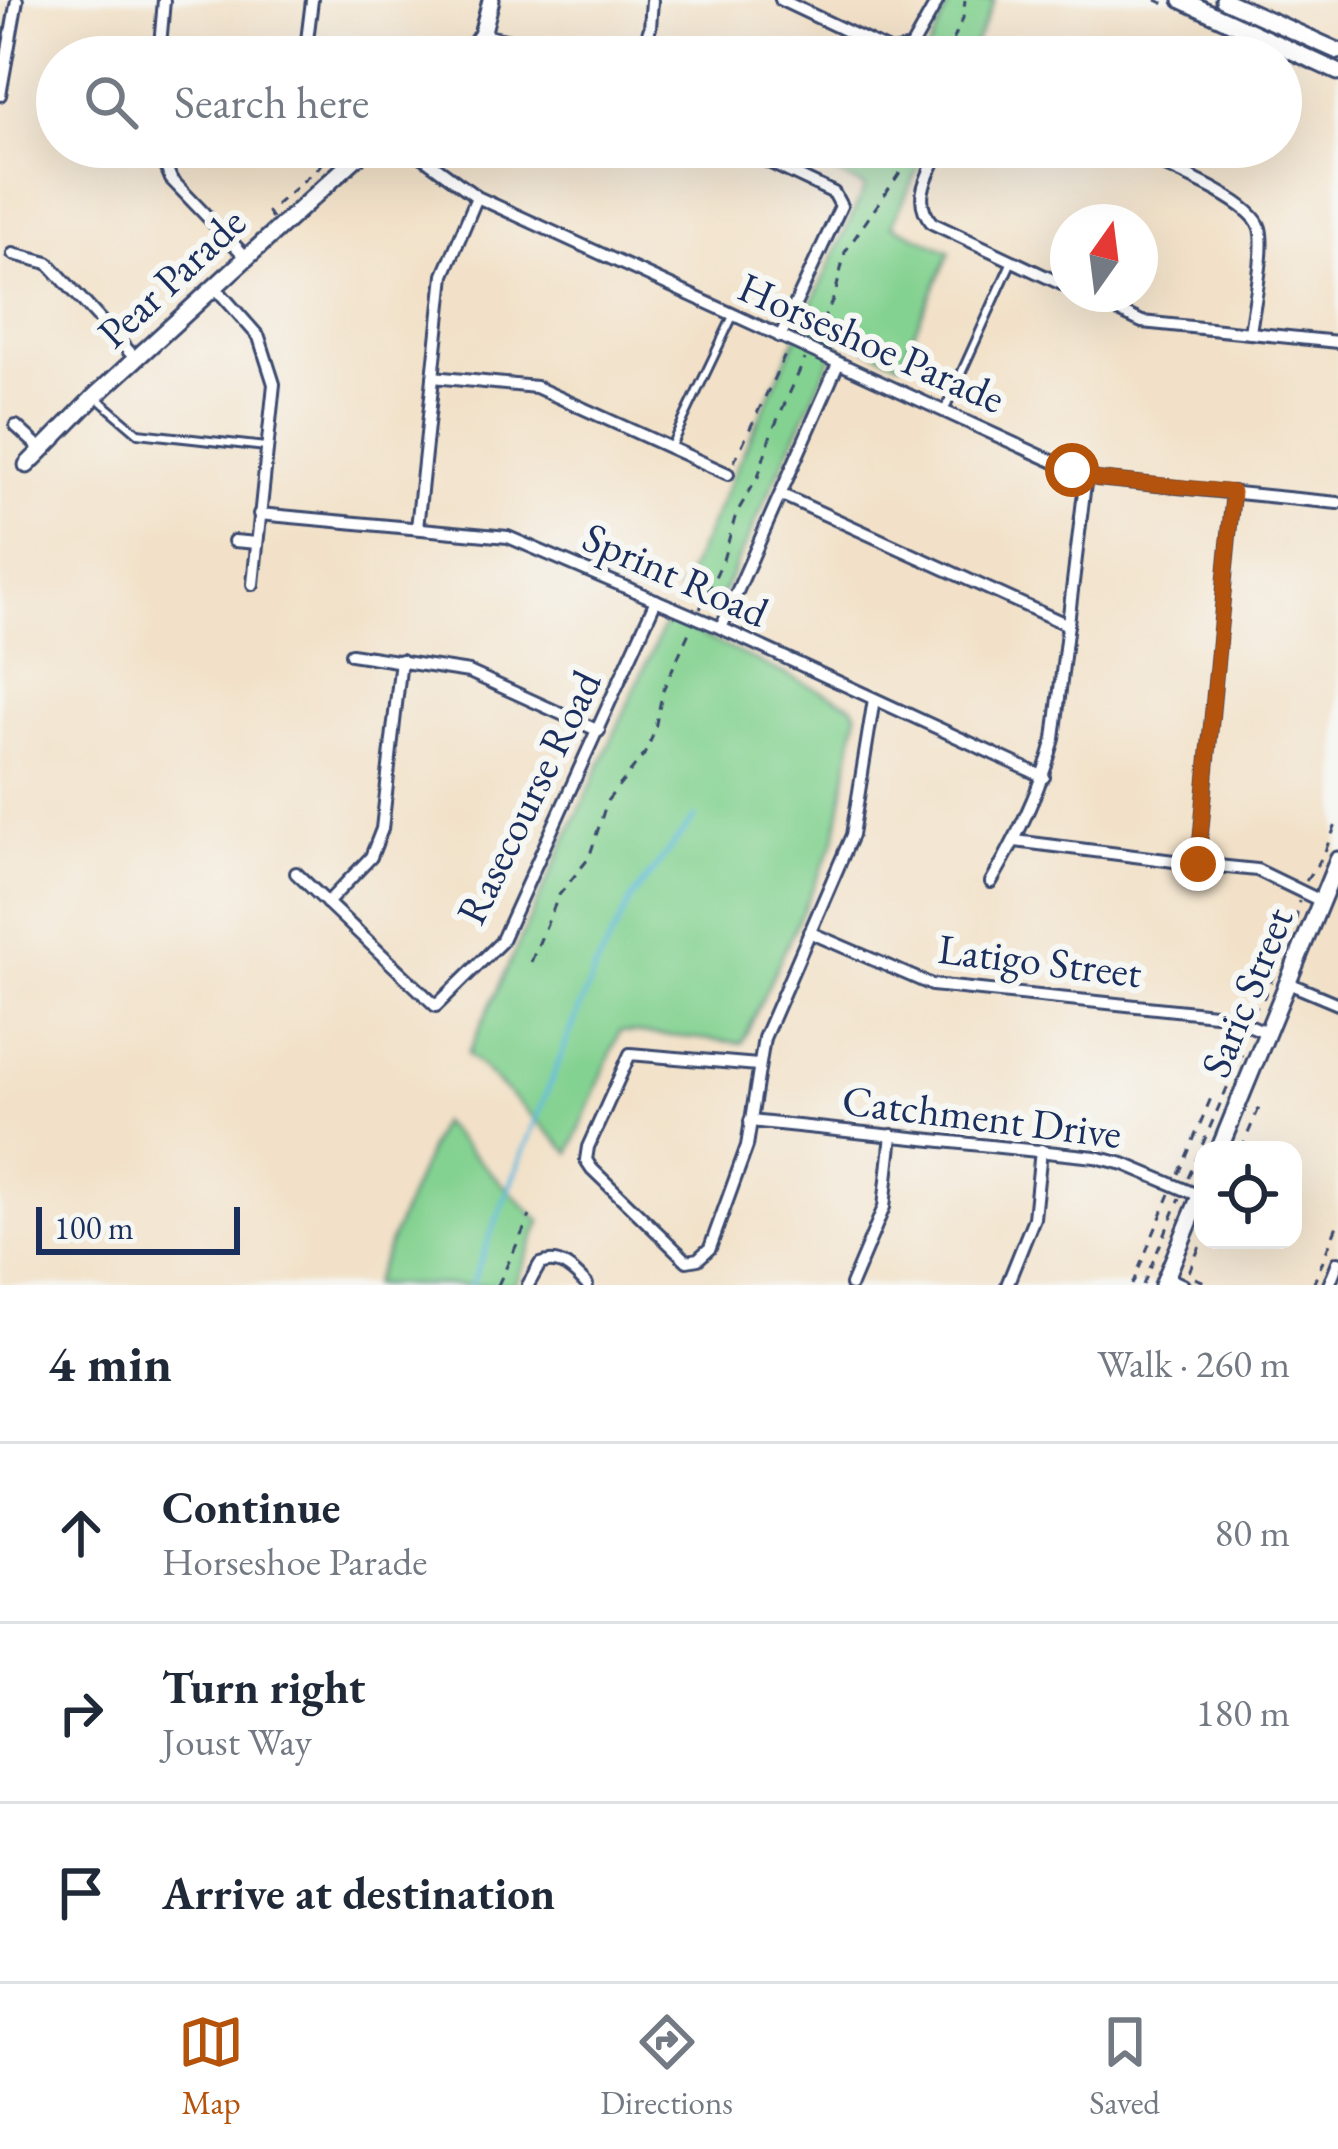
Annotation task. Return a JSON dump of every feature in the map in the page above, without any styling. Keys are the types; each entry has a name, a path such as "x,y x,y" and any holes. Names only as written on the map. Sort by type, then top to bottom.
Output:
{"street":[{"path":"0,95 17,0"},
{"path":"161,36 164,0"},
{"path":"308,36 312,0"},
{"path":"487,36 482,35 491,0"},
{"path":"647,36 652,0"},
{"path":"781,0 857,36"},
{"path":"1182,0 1260,36"},
{"path":"1224,0 1338,51"},
{"path":"918,36 936,3"},
{"path":"1302,55 1338,72"},
{"path":"167,168 171,179 246,257"},
{"name":"Pear Parade","path":"27,465 278,228 334,168"},
{"name":"Horseshoe Parade","path":"438,168 477,197 1086,475 1338,502"},
{"path":"781,168 834,193 841,206 786,340"},
{"path":"932,168 920,197 922,213 932,223 1050,279"},
{"path":"1167,168 1254,215 1262,232 1250,333"},
{"path":"417,528 444,275 477,197"},
{"path":"14,254 48,263 136,358"},
{"path":"214,286 259,337 274,384 253,584"},
{"path":"1121,312 1142,322 1338,342"},
{"path":"721,628 838,364"},
{"path":"433,377 536,387 728,474"},
{"path":"16,426 42,450"},
{"path":"991,882 1016,841 1044,777 1054,739 1086,475"},
{"path":"1198,864 1233,492"},
{"path":"782,495 1068,625"},
{"name":"Sprint Road","path":"259,514 508,537 721,628 1044,777"},
{"path":"234,541 256,543"},
{"name":"Rasecourse Road","path":"327,903 436,1006 501,942 656,600"},
{"path":"351,654 470,671 599,731"},
{"path":"296,873 327,903 371,856 382,829 401,660"},
{"path":"758,1060 630,1054 588,1147 586,1160 592,1169 687,1262 710,1248 747,1146 758,1060 852,835 874,699"},
{"path":"1016,841 1257,870 1321,901"},
{"name":"Saric Street","path":"1224,1141 1338,860"},
{"name":"Latigo Street","path":"809,932 932,985 1224,1015 1268,1033"},
{"path":"1288,983 1338,1004"},
{"name":"Catchment Drive","path":"750,1120 1041,1150 1124,1164 1194,1190"},
{"path":"851,1285 884,1207 892,1135"},
{"path":"1006,1285 1034,1218 1041,1150"},
{"path":"1184,1285 1164,1281 1194,1197"},
{"path":"528,1285 540,1264 552,1260 587,1285"},
{"path":"1329,1285 1338,1262"}],"lane":[{"path":"944,411 1012,261"},
{"path":"670,448 733,316"},
{"path":"95,396 133,432 266,447"}],"path":[{"path":"955,36 964,0"},
{"path":"278,228 268,212 318,168"},
{"path":"531,962 559,896 589,858 607,801 644,755 654,734 663,689 835,295 845,252 903,168"},
{"path":"728,474 786,340"},
{"path":"1295,924 1302,892 1338,820"},
{"path":"1213,1141 1243,1052 1240,1042 1288,942"},
{"path":"1245,1141 1262,1101"},
{"path":"1143,1285 1194,1195"},
{"path":"498,1285 530,1216"},
{"path":"1312,1285 1338,1222"},
{"path":"1199,1249 1188,1275 1212,1285"}],"green space":[{"path":"951,0 995,0 979,36 935,36"},
{"path":"825,168 918,168 892,225 950,252 900,363 841,337 718,604 710,607 679,593 865,187"},
{"path":"672,622 852,705 857,714 835,840 742,1043 620,1031 570,1153 468,1054 664,625"},
{"path":"440,1122 541,1222 515,1285 372,1285"}],"waterway":[{"path":"471,1285 594,972 632,898 695,817"}],"route":[{"path":"1072,470 1097,479 1233,492 1198,864"}]}
